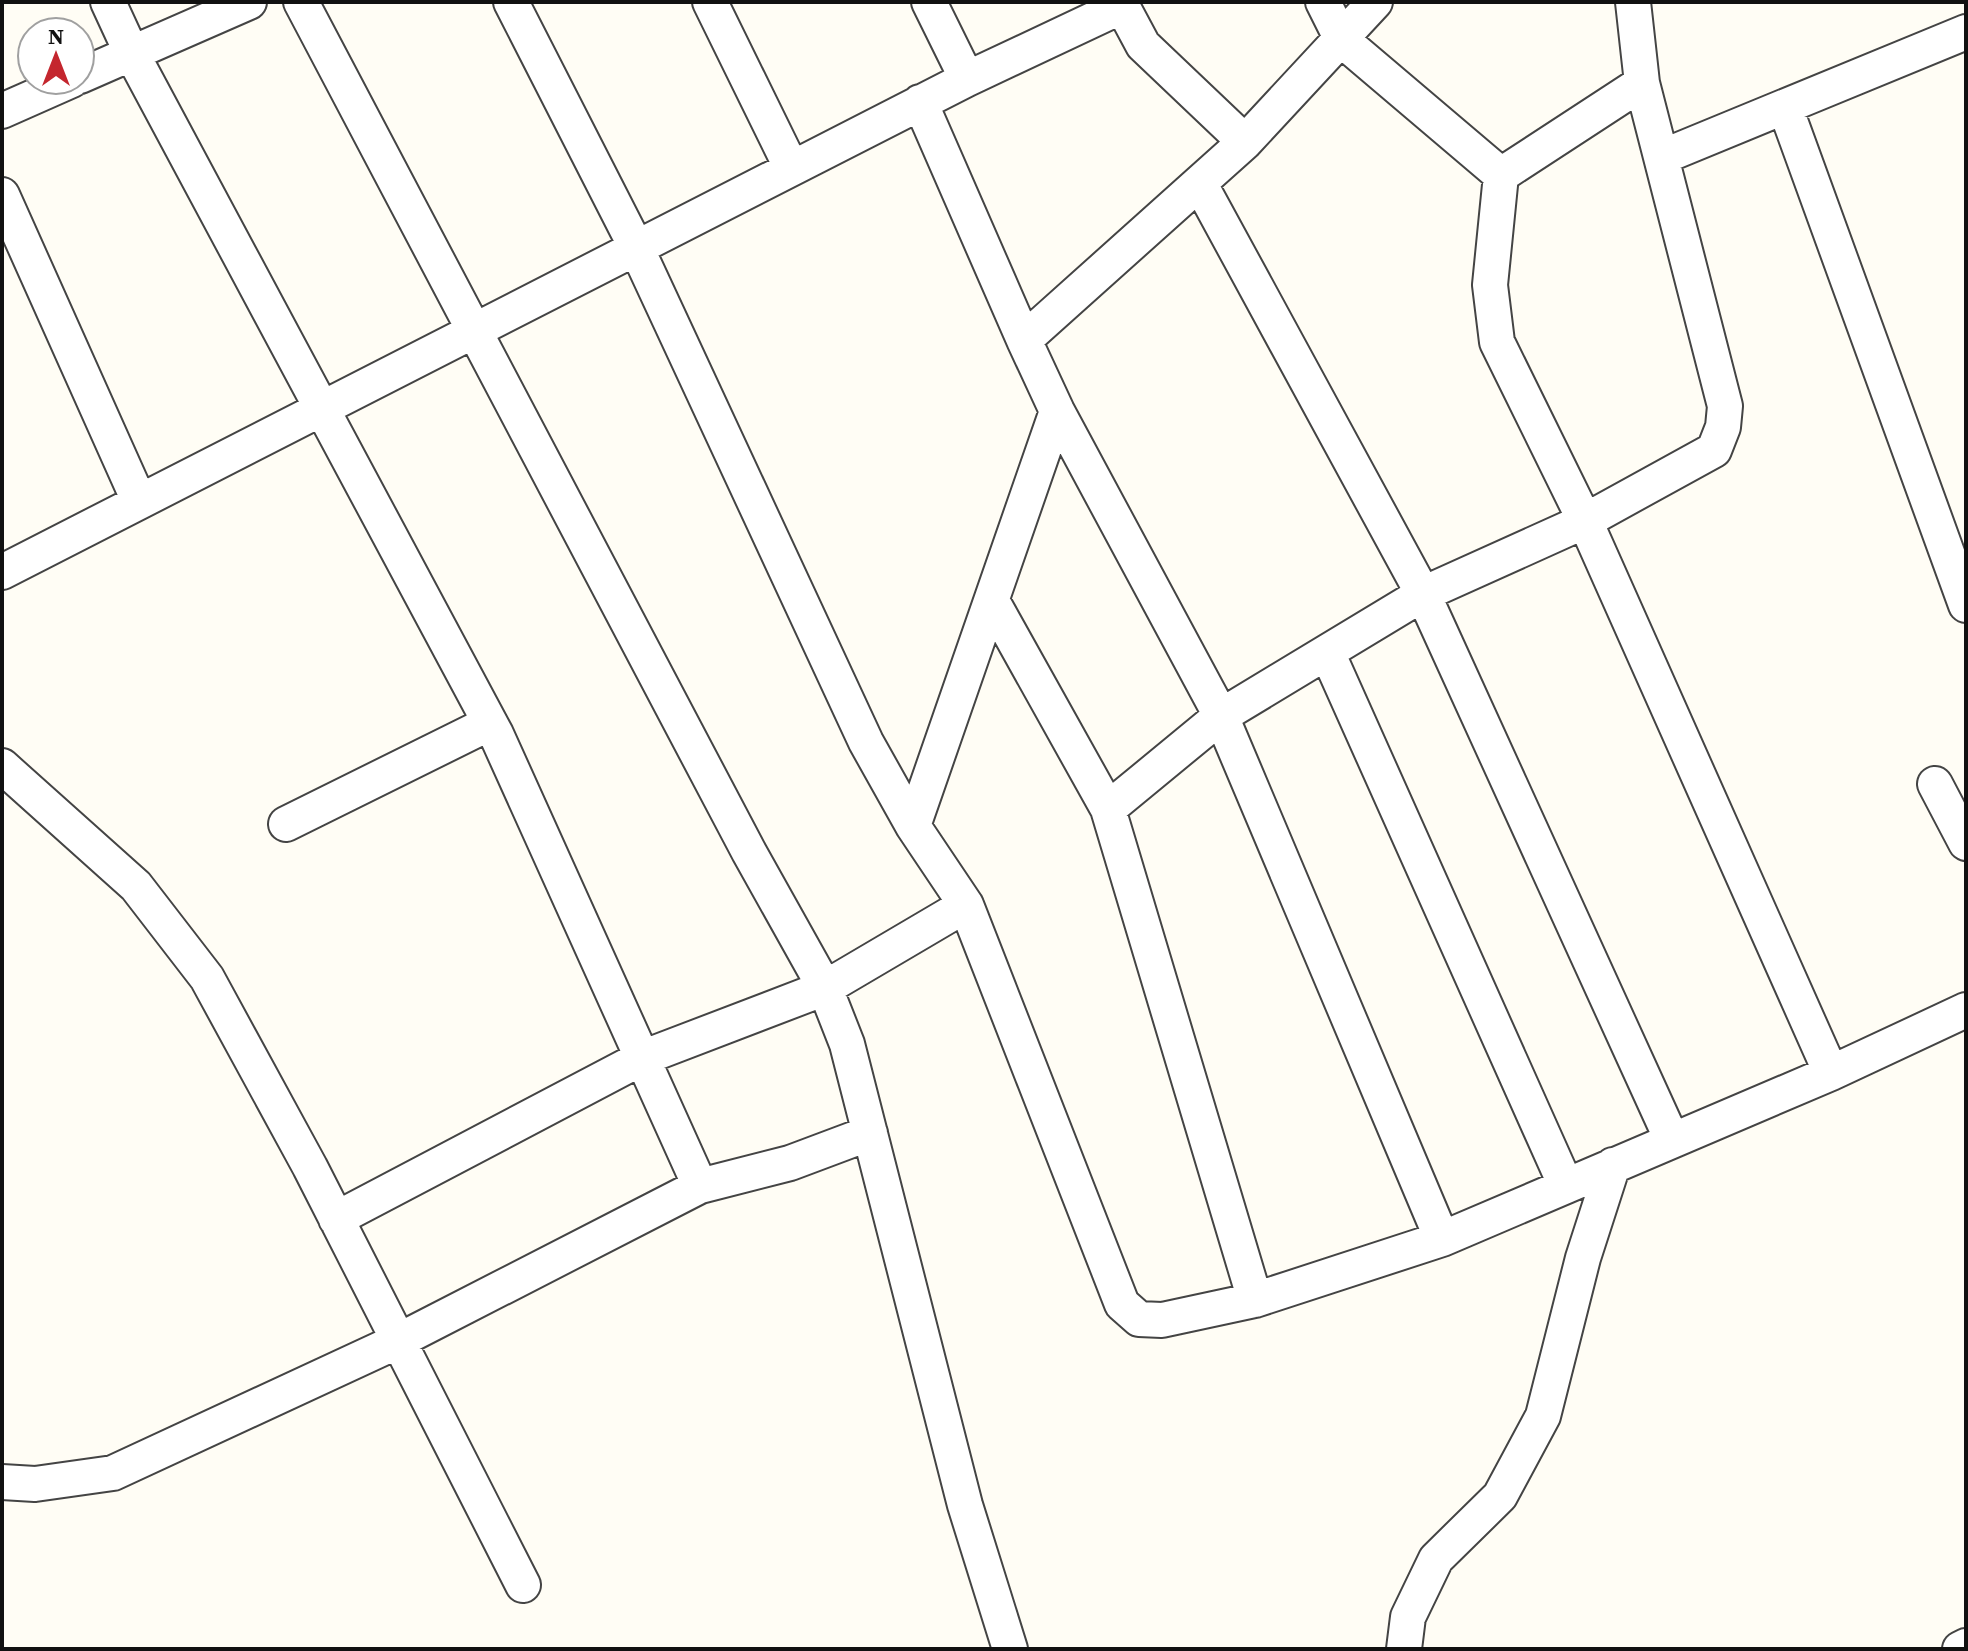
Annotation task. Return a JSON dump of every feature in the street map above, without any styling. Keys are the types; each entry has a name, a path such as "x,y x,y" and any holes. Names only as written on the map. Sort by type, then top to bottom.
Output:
{"street":[{"path":"108,2 132,54 490,723 700,1186"},
{"path":"96,69 249,2"},
{"path":"301,2 749,852 825,988 847,1044 965,1505 1010,1649"},
{"path":"511,2 636,247 866,742 913,826 966,905 1122,1304 1139,1319 1162,1320 1255,1300 1442,1239 1831,1073 1966,1010"},
{"path":"710,2 791,167"},
{"path":"929,2 967,79"},
{"path":"1323,2 1342,40 1501,175"},
{"path":"1024,340 1245,142 1375,2"},
{"path":"1108,809 1221,716 1423,594 1585,521 1714,450 1723,427 1725,406 1642,83 1633,2"},
{"path":"2,572 475,332 791,167 1121,4 1143,45 1245,142"},
{"path":"1662,157 1966,32"},
{"path":"1501,175 1642,83"},
{"path":"2,111 36,96"},
{"path":"920,102 1057,411 1221,716 1442,1239"},
{"path":"1785,107 1966,605"},
{"path":"1501,175 1490,285 1497,342 1585,521 1831,1073"},
{"path":"1200,184 1423,594 1672,1140"},
{"path":"2,195 139,501"},
{"path":"913,826 1057,411"},
{"path":"992,601 1108,809 1255,1300"},
{"path":"1327,652 1566,1186"},
{"path":"286,824 490,723"},
{"path":"2,766 136,886 207,978 336,1219 523,1585"},
{"path":"1935,784 1966,843"},
{"path":"336,1219 642,1058 825,988 966,905"},
{"path":"2,1482 35,1484 113,1473 398,1341 700,1186 790,1163 870,1133"},
{"path":"1404,1649 1408,1617 1436,1559 1500,1496 1543,1416 1583,1258 1613,1165"},
{"path":"1960,1649 1966,1646"}]}
